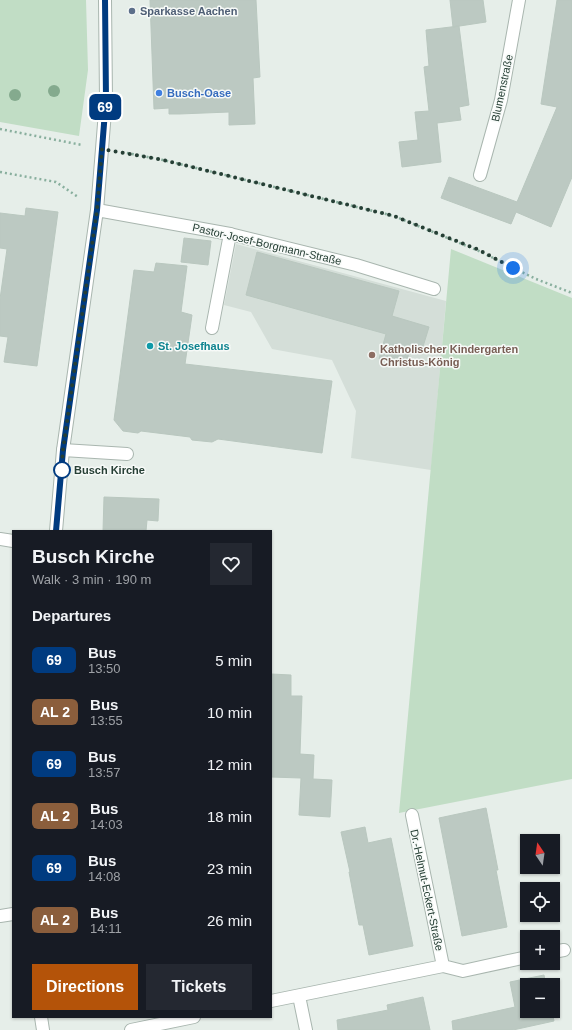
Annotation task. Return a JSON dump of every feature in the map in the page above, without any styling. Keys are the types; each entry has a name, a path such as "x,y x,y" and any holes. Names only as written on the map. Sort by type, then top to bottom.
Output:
{"street":[{"path":"56,530 63,450 97,210 106,99 105,0"},
{"name":"Blumenstraße","path":"480,175 502,100 518,0"},
{"name":"Pastor-Josef-Borgmann-Straße","path":"97,210 230,234 356,265 434,289"},
{"path":"212,328 230,234"},
{"path":"63,450 127,454"},
{"path":"0,539 12,541"},
{"name":"Dr.-Helmut-Eckert-Straße","path":"412,815 443,966"},
{"path":"0,916 12,914"},
{"name":"Dr.-Helmut-Eckert-Straße","path":"272,1001 443,966 463,971 520,959"},
{"path":"299,996 306,1030"},
{"path":"41,1018 42,1030"},
{"path":"132,1030 189,1018"}],"path":[{"path":"0,129 163,160 394,216 479,250 536,279 572,293"},
{"path":"0,172 56,182 97,210"}],"shaded area":[{"name":"Katholischer Kindergarten Christus-König","path":"236,244 446,301 431,470 351,458 356,411 332,360 272,349 251,312 224,305"}],"green space":[{"path":"0,0 86,0 88,70 79,136 0,122"},
{"path":"451,249 572,298 572,779 399,813"}],"building":[{"path":"150,0 256,0 260,77 253,78 255,124 229,125 229,112 169,114 169,108 154,109"},
{"path":"450,0 483,0 486,22 453,27"},
{"path":"557,0 572,0 572,177 551,227 516,212 511,224 441,198 449,177 517,202 557,107 541,104"},
{"path":"459,26 469,105 459,107 461,120 437,123 441,162 402,167 399,142 418,140 415,112 429,111 424,67 429,66 426,30"},
{"path":"26,208 58,212 37,366 4,362 8,337 0,336 0,299 7,249 0,248 0,213 25,216"},
{"path":"184,238 211,241 208,265 181,262"},
{"path":"257,252 399,291 392,316 429,327 421,353 410,350 405,366 379,359 386,334 246,295"},
{"name":"St. Josefhaus","path":"156,263 187,266 181,312 192,315 185,364 332,381 322,453 218,439 212,442 192,440 190,437 141,431 138,433 123,431 114,420 134,270 154,272"},
{"path":"104,497 159,499 158,521 147,520 146,530 103,530"},
{"path":"272,674 291,675 291,696 302,696 300,754 314,755 313,779 332,780 330,817 299,815 301,778 272,777"},
{"path":"486,808 507,927 462,936 439,818"},
{"path":"365,827 368,843 391,838 413,946 369,955 363,925 359,925 350,872 341,832"},
{"path":"544,975 545,978 529,978"},
{"path":"520,980 520,1018 553,1018 554,1021 513,1030 453,1030 452,1021 515,1007 510,982"},
{"path":"423,997 430,1030 338,1030 337,1020 388,1010 387,1005"}],"bus line":[{"name":"69","path":"56,530 63,450 97,210 106,99 105,0"}],"place":[{"name":"Sparkasse Aachen","path":"132,11"},
{"name":"Busch-Oase","path":"159,93"},
{"name":"St. Josefhaus","path":"150,346"},
{"name":"Katholischer Kindergarten Christus-König","path":"372,355"},
{"name":"Busch Kirche","path":"62,470"}],"route":[{"path":"62,470 61,474 63,450 97,210 102,149 163,160 394,216 479,250 513,268"}]}
